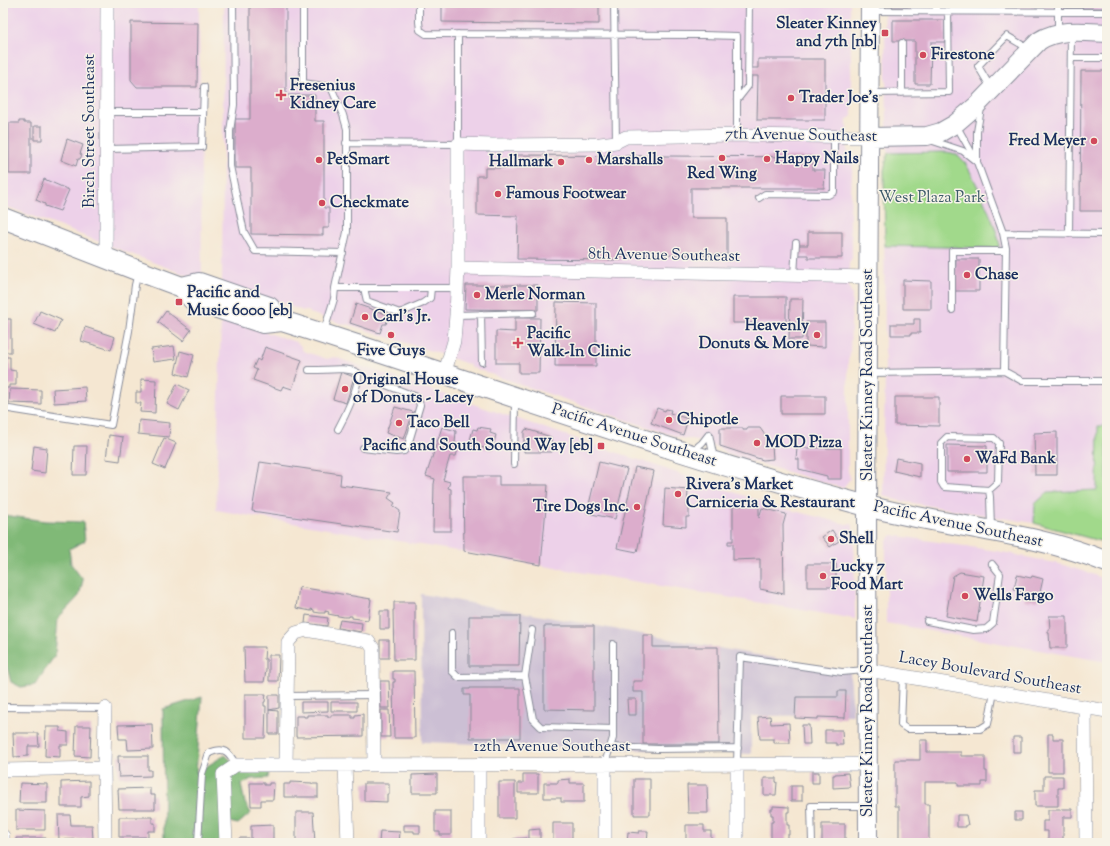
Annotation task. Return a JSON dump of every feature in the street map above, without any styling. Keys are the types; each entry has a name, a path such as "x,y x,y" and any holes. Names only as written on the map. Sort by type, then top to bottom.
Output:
{"main road":[{"name":"Pacific Avenue Southeast","path":"3,218 106,259 182,287 199,283 269,307 282,321 689,454 868,506 931,521 1063,547 1107,562"}],"street":[{"name":"Birch Street Southeast","path":"106,259 107,3"},
{"name":"Sleater Kinney Road Southeast","path":"868,843 870,7"},
{"name":"7th Avenue Southeast","path":"458,144 600,144 616,142 626,137 737,135 870,137 927,136 941,132 955,124 1039,41 1047,35 1064,33 1107,33"},
{"path":"444,375 454,341 456,315 458,268 458,144"},
{"name":"8th Avenue Southeast","path":"458,268 869,277"},
{"path":"286,765 288,642 296,633 306,630 368,641 373,648 374,765"},
{"name":"Lacey Boulevard Southeast","path":"868,670 1107,711"},
{"path":"1085,707 1086,843"},
{"path":"105,708 105,843"},
{"path":"605,763 605,843"},
{"name":"12th Avenue Southeast","path":"236,765 605,763 869,764"},
{"path":"479,764 479,843"},
{"path":"737,764 737,843"},
{"path":"226,843 223,774 236,765"},
{"path":"345,765 348,843"},
{"path":"3,770 104,768"},
{"path":"3,836 3,843"}],"lane":[{"path":"233,3 234,105 230,131 230,166 244,232 255,251 343,253"},
{"path":"303,3 304,83 331,87 343,115 347,130 347,232 334,299 323,334"},
{"path":"419,3 420,30 426,34 614,34 737,36 737,135"},
{"path":"614,3 616,142"},
{"path":"737,100 748,86 749,3"},
{"path":"936,3 936,11"},
{"path":"1058,3 1058,12 1071,58 1069,234"},
{"path":"870,7 936,11 1107,12"},
{"path":"870,93 949,92 948,11"},
{"path":"346,143 458,144 458,34"},
{"path":"977,162 977,127 988,93 978,66 1007,36 1031,49"},
{"path":"902,43 902,93"},
{"path":"1071,58 1107,58"},
{"path":"107,149 202,147 204,88"},
{"path":"107,112 203,112"},
{"path":"955,124 977,162 1003,233 1006,251 1004,371"},
{"path":"759,198 765,194 828,195 834,192 834,136"},
{"path":"919,136 963,151 977,162"},
{"path":"1003,233 1107,234"},
{"path":"794,276 796,243"},
{"path":"952,310 952,251 1006,251"},
{"path":"3,408 111,425 129,331 134,285 139,271"},
{"path":"335,288 457,288"},
{"path":"364,288 368,301 400,313 423,304 430,298 431,288"},
{"path":"456,315 533,313"},
{"path":"481,314 482,362"},
{"path":"309,370 348,370 358,373 358,382 344,418 338,429"},
{"path":"868,373 1004,371 1022,381 1107,381"},
{"path":"363,448 396,452 404,451 408,444 420,405 418,397 386,385"},
{"path":"514,464 515,398"},
{"path":"947,437 994,438 999,442 998,482 989,490 944,487 942,482 942,443 947,437"},
{"path":"989,490 992,532"},
{"path":"927,621 973,630 986,629 993,623 1000,574 992,564"},
{"path":"532,630 525,676 533,719 542,727 613,730"},
{"path":"452,633 452,671 458,677 525,676"},
{"path":"605,763 613,738 613,644"},
{"path":"737,764 740,657 842,672 868,670"},
{"path":"903,676 901,726 907,729 980,729 988,724 994,692"},
{"path":"287,696 374,695"},
{"path":"3,707 105,708"},
{"path":"610,747 658,749 738,748"},
{"path":"198,843 202,774 209,753 217,749 225,751 230,754 236,765"},
{"path":"812,843 811,806 868,806"}],"shaded area":[{"path":"3,3 199,3 202,281 3,205"},
{"path":"224,3 850,3 852,116 847,120 847,150 853,157 850,212 852,258 849,264 849,287 852,294 850,355 848,361 848,471 850,479 843,488 729,455 719,448 692,439 684,439 593,409 473,368 468,364 431,351 222,284"},
{"path":"884,3 1107,3 1107,543 1034,523 900,501 883,495 885,376 884,170 888,153"},
{"path":"221,318 296,342 300,345 303,351 327,359 334,357 778,507 846,524 852,524 854,531 855,619 216,510"},
{"path":"892,535 997,551 1060,564 1107,580 1107,662 886,623 886,547 887,541"},
{"path":"421,594 850,672 853,715 751,716 751,754 422,742"}],"green space":[{"name":"West Plaza Park","path":"942,152 956,154 966,165 994,225 999,243 998,248 885,246 884,170 888,153"},
{"path":"1098,426 1107,426 1107,543 1034,523 1035,504 1048,492 1097,490"},
{"path":"3,515 45,521 83,522 85,541 69,549 71,564 83,580 79,596 58,618 55,655 35,685 21,687 11,682 7,667 3,664"},
{"path":"202,697 196,773 225,755 236,765 270,765 268,778 251,779 241,785 245,803 251,813 238,824 225,821 226,843 164,843 163,709"}],"building":[{"path":"250,3 286,3 286,95 315,95 315,121 324,121 324,208 329,208 329,228 323,228 323,235 251,234 251,168 235,168 235,119 250,119"},
{"path":"442,3 599,3 599,24 442,22"},
{"path":"891,3 908,3 908,6 891,6"},
{"path":"1067,3 1107,3 1107,8 1067,8"},
{"path":"893,20 945,20 945,42 931,42 930,84 915,84 915,41 893,41"},
{"path":"131,22 198,23 197,87 137,87 131,80"},
{"name":"Trader Joe's","path":"758,59 825,59 825,120 757,120 758,76 748,76 748,68 758,68"},
{"name":"Fred Meyer","path":"1081,71 1107,71 1107,211 1080,211"},
{"path":"19,121 31,123 31,174 9,174 9,123 19,123"},
{"path":"34,126 42,126 42,140 34,140"},
{"path":"67,139 83,145 80,154 82,155 80,159 78,159 76,166 61,160"},
{"path":"517,155 813,157 813,170 825,170 824,188 691,188 691,218 727,218 727,255 621,255 621,260 517,259 518,216 477,215 477,176 485,176 485,168 517,168"},
{"path":"44,179 69,190 60,211 45,206 45,204 36,200"},
{"path":"808,232 842,232 842,258 808,258 808,255 795,255 795,245 808,245"},
{"name":"Chase","path":"956,259 979,259 979,291 955,291"},
{"path":"903,280 931,281 931,309 903,309"},
{"path":"466,285 538,285 538,310 465,309"},
{"path":"733,297 786,297 786,323 733,323"},
{"path":"790,299 803,299 802,339 789,339"},
{"path":"556,302 596,303 596,366 555,366"},
{"path":"356,304 389,315 386,324 383,324 380,333 350,323"},
{"path":"40,311 61,320 55,333 34,324"},
{"path":"166,311 191,330 183,341 158,322"},
{"path":"515,318 540,318 539,373 519,373 519,363 496,363 496,331 515,332"},
{"path":"3,319 11,319 11,352 3,352"},
{"path":"914,319 920,319 920,333 911,333 911,335 891,335 891,324 914,324"},
{"path":"806,322 825,322 825,347 806,346"},
{"path":"85,327 115,337 111,350 81,341"},
{"path":"174,346 176,359 153,362 151,349"},
{"path":"265,347 302,360 292,389 283,386 281,390 253,380 257,370 253,368 257,359 260,361"},
{"path":"180,351 194,355 188,377 175,373"},
{"path":"3,357 10,357 10,370 16,371 16,385 9,385 9,388 3,388"},
{"path":"341,372 354,377 346,403 333,399"},
{"path":"141,379 156,380 155,413 140,412 141,403 136,403 136,392 141,392"},
{"path":"177,384 189,390 179,410 167,404"},
{"path":"85,387 86,401 54,403 53,389"},
{"path":"10,389 41,390 41,404 9,403"},
{"path":"781,396 825,396 825,414 781,414"},
{"path":"895,397 939,397 939,426 895,425"},
{"name":"Taco Bell","path":"395,407 413,412 404,439 386,433"},
{"path":"657,408 665,411 666,409 671,410 670,413 688,419 683,435 651,423"},
{"path":"139,420 170,423 169,437 138,434"},
{"path":"442,427 456,431 455,443 459,445 456,456 450,456 443,480 450,482 448,488 451,489 451,531 433,531 435,479 426,476"},
{"path":"478,427 491,429 490,433 496,435 492,450 469,444 473,429 477,430"},
{"path":"720,428 743,428 743,430 747,430 747,428 760,428 772,445 773,459 763,460 720,446"},
{"path":"526,429 551,437 552,452 524,452 524,432"},
{"path":"1057,432 1057,475 1035,475 1034,433"},
{"path":"109,435 123,437 120,461 106,459"},
{"path":"164,438 176,443 165,469 153,464"},
{"name":"WaFd Bank","path":"947,445 987,446 987,472 947,472"},
{"path":"34,446 47,448 45,473 31,471"},
{"path":"74,446 87,446 86,475 73,475"},
{"path":"797,448 841,448 841,479 827,479 827,476 799,469 799,459 796,459"},
{"path":"896,458 920,463 920,477 894,471"},
{"path":"260,462 341,474 340,485 392,492 388,498 395,503 393,506 400,511 397,532 252,511"},
{"path":"599,462 627,469 615,519 587,513"},
{"path":"635,467 654,471 637,552 617,548"},
{"path":"463,476 499,476 499,485 548,485 541,565 464,551"},
{"path":"665,488 688,490 687,507 689,508 689,517 686,517 686,527 663,525"},
{"path":"759,505 759,518 762,508 786,514 783,525 784,594 760,589 760,559 733,560 733,544 728,544 728,541 733,541 733,506"},
{"name":"Shell","path":"832,530 839,541 830,547 822,537"},
{"path":"807,564 836,564 836,587 807,587"},
{"name":"Wells Fargo","path":"960,572 984,576 977,622 946,616 953,576"},
{"path":"1017,575 1031,578 1032,576 1043,579 1038,601 1024,601 1026,596 1023,595 1023,592 1014,589"},
{"path":"299,587 371,599 368,620 352,618 352,616 344,617 328,614 329,612 325,611 325,613 320,613 314,612 314,610 311,609 311,611 296,608"},
{"path":"394,602 415,602 415,660 394,660"},
{"path":"380,611 389,611 389,629 380,629"},
{"path":"306,615 328,618 327,626 305,623"},
{"path":"469,616 520,616 519,666 469,666"},
{"path":"1049,616 1067,616 1067,648 1050,648 1048,633 1048,629 1050,629"},
{"path":"340,620 362,623 361,632 338,628"},
{"path":"544,626 594,626 594,710 544,709"},
{"path":"643,635 653,635 653,647 718,647 719,744 643,744 643,692 633,692 633,681 643,681"},
{"path":"380,640 389,640 389,658 380,658"},
{"path":"244,647 265,647 264,659 266,659 266,670 264,682 245,682"},
{"path":"269,655 279,655 278,681 269,681"},
{"path":"393,671 414,671 415,738 394,738 393,682 395,682 395,679 393,679"},
{"path":"380,681 389,681 390,708 381,708"},
{"path":"520,688 520,738 470,738 470,695 464,695 464,689"},
{"path":"838,691 846,691 845,718 795,718 796,697 838,697"},
{"path":"245,694 266,694 264,702 264,706 266,706 265,738 245,738"},
{"path":"269,695 279,695 279,708 269,710"},
{"path":"627,699 636,699 636,715 628,715"},
{"path":"301,702 328,702 328,711 301,712"},
{"path":"331,702 357,702 357,711 331,711"},
{"path":"269,710 278,711 278,734 269,734"},
{"path":"381,710 389,710 390,737 381,737"},
{"path":"363,714 363,736 296,737 296,716 307,717 307,715 328,715 328,717 331,717 331,715 352,715 352,718 355,718 355,715"},
{"path":"770,716 771,724 789,723 790,743 774,743 774,739 760,739 758,717"},
{"path":"152,724 153,749 128,750 127,739 119,739 118,725"},
{"path":"802,725 809,725 810,744 803,744"},
{"path":"76,726 91,726 90,757 75,756"},
{"path":"46,727 60,727 60,731 68,732 68,745 60,745 60,757 45,756"},
{"path":"825,730 842,730 843,745 836,745 836,743 825,743"},
{"path":"13,733 38,733 39,746 28,746 28,756 14,757"},
{"path":"1048,734 1053,734 1053,739 1063,739 1063,772 1048,772"},
{"path":"1013,737 1021,737 1021,752 1013,752"},
{"path":"920,740 927,740 927,752 961,752 961,756 985,756 987,782 982,782 982,786 958,786 958,782 925,782 925,804 929,804 929,843 899,843 899,806 895,806 895,760 920,760"},
{"path":"118,756 148,756 148,770 151,770 151,776 119,777"},
{"path":"812,772 819,772 819,783 812,783"},
{"path":"848,773 850,787 833,788 833,775"},
{"path":"437,774 437,793 412,793 412,775"},
{"path":"523,774 538,774 538,793 518,793 518,783 523,783"},
{"path":"1044,776 1063,776 1063,788 1058,788 1058,806 1035,806 1035,790 1044,790"},
{"path":"764,778 776,778 776,795 764,795"},
{"path":"570,779 570,783 584,783 584,802 561,802 561,798 544,798 544,783 558,783 558,780"},
{"path":"634,779 650,779 650,815 634,815"},
{"path":"89,781 89,796 81,797 81,807 61,807 61,782"},
{"path":"290,782 318,784 318,797 284,797 284,784 290,784"},
{"path":"499,782 515,782 515,818 499,818"},
{"path":"20,783 47,784 47,803 19,803"},
{"path":"250,783 264,783 264,785 269,785 269,783 274,783 273,800 261,800 261,806 251,806"},
{"path":"364,783 389,783 387,802 364,801"},
{"path":"687,785 707,785 708,813 688,813"},
{"path":"791,786 802,786 802,801 791,801"},
{"path":"150,788 150,795 155,795 155,809 119,809 118,789"},
{"path":"773,806 789,807 789,812 787,812 789,835 787,835 787,843 773,843 771,838 771,822 773,822 773,815 771,815 771,809 773,809"},
{"path":"1072,809 1072,817 1063,817 1063,842 1048,842 1048,831 1043,831 1043,821 1048,821 1048,810"},
{"path":"16,810 45,811 45,830 16,830"},
{"path":"435,811 451,811 451,835 440,835 440,832 435,832"},
{"path":"296,812 313,812 315,843 296,843"},
{"path":"1015,812 1022,812 1022,820 1015,820"},
{"path":"58,815 70,815 71,825 92,825 93,839 59,840"},
{"path":"957,815 966,815 968,825 966,825 966,827 957,827"},
{"path":"119,817 152,817 152,823 155,823 155,831 148,831 148,837 119,837"},
{"path":"553,823 572,823 572,843 553,843"},
{"path":"822,824 845,824 845,843 822,843"},
{"path":"273,825 273,843 251,843 251,826"},
{"path":"404,825 420,825 420,833 414,833 414,831 404,831"},
{"path":"686,825 704,825 704,831 711,831 711,843 686,843"},
{"path":"540,829 540,839 529,839 529,830"},
{"path":"380,831 400,832 399,843 379,843"},
{"path":"639,831 648,831 647,843 627,843 628,832 639,833"},
{"path":"16,838 46,838 46,843 16,843"},
{"path":"239,838 249,838 249,843 239,843"},
{"path":"527,838 527,843 513,843 513,839"}],"place":[{"name":"Sleater Kinney and 7th [nb]","path":"885,33"},
{"name":"Firestone","path":"923,55"},
{"name":"Fresenius Kidney Care","path":"281,95"},
{"name":"Trader Joe's","path":"791,98"},
{"name":"Fred Meyer","path":"1094,141"},
{"name":"Red Wing","path":"722,158"},
{"name":"Happy Nails","path":"767,159"},
{"name":"PetSmart","path":"319,160"},
{"name":"Marshalls","path":"589,160"},
{"name":"Hallmark","path":"561,162"},
{"name":"Famous Footwear","path":"498,194"},
{"name":"Checkmate","path":"322,203"},
{"name":"Chase","path":"967,275"},
{"name":"Merle Norman","path":"477,295"},
{"name":"Pacific and Music 6000 [eb]","path":"179,302"},
{"name":"Carl's Jr.","path":"365,317"},
{"name":"Five Guys","path":"391,335"},
{"name":"Heavenly Donuts & More","path":"817,335"},
{"name":"Pacific Walk-In Clinic","path":"518,343"},
{"name":"Original House of Donuts - Lacey","path":"345,389"},
{"name":"Chipotle","path":"669,420"},
{"name":"Taco Bell","path":"399,423"},
{"name":"MOD Pizza","path":"757,443"},
{"name":"Pacific and South Sound Way [eb]","path":"601,446"},
{"name":"WaFd Bank","path":"967,459"},
{"name":"Rivera’s Market Carniceria & Restaurant","path":"678,494"},
{"name":"Tire Dogs Inc.","path":"637,507"},
{"name":"Shell","path":"831,539"},
{"name":"Lucky 7 Food Mart","path":"823,576"},
{"name":"Wells Fargo","path":"965,596"}]}
